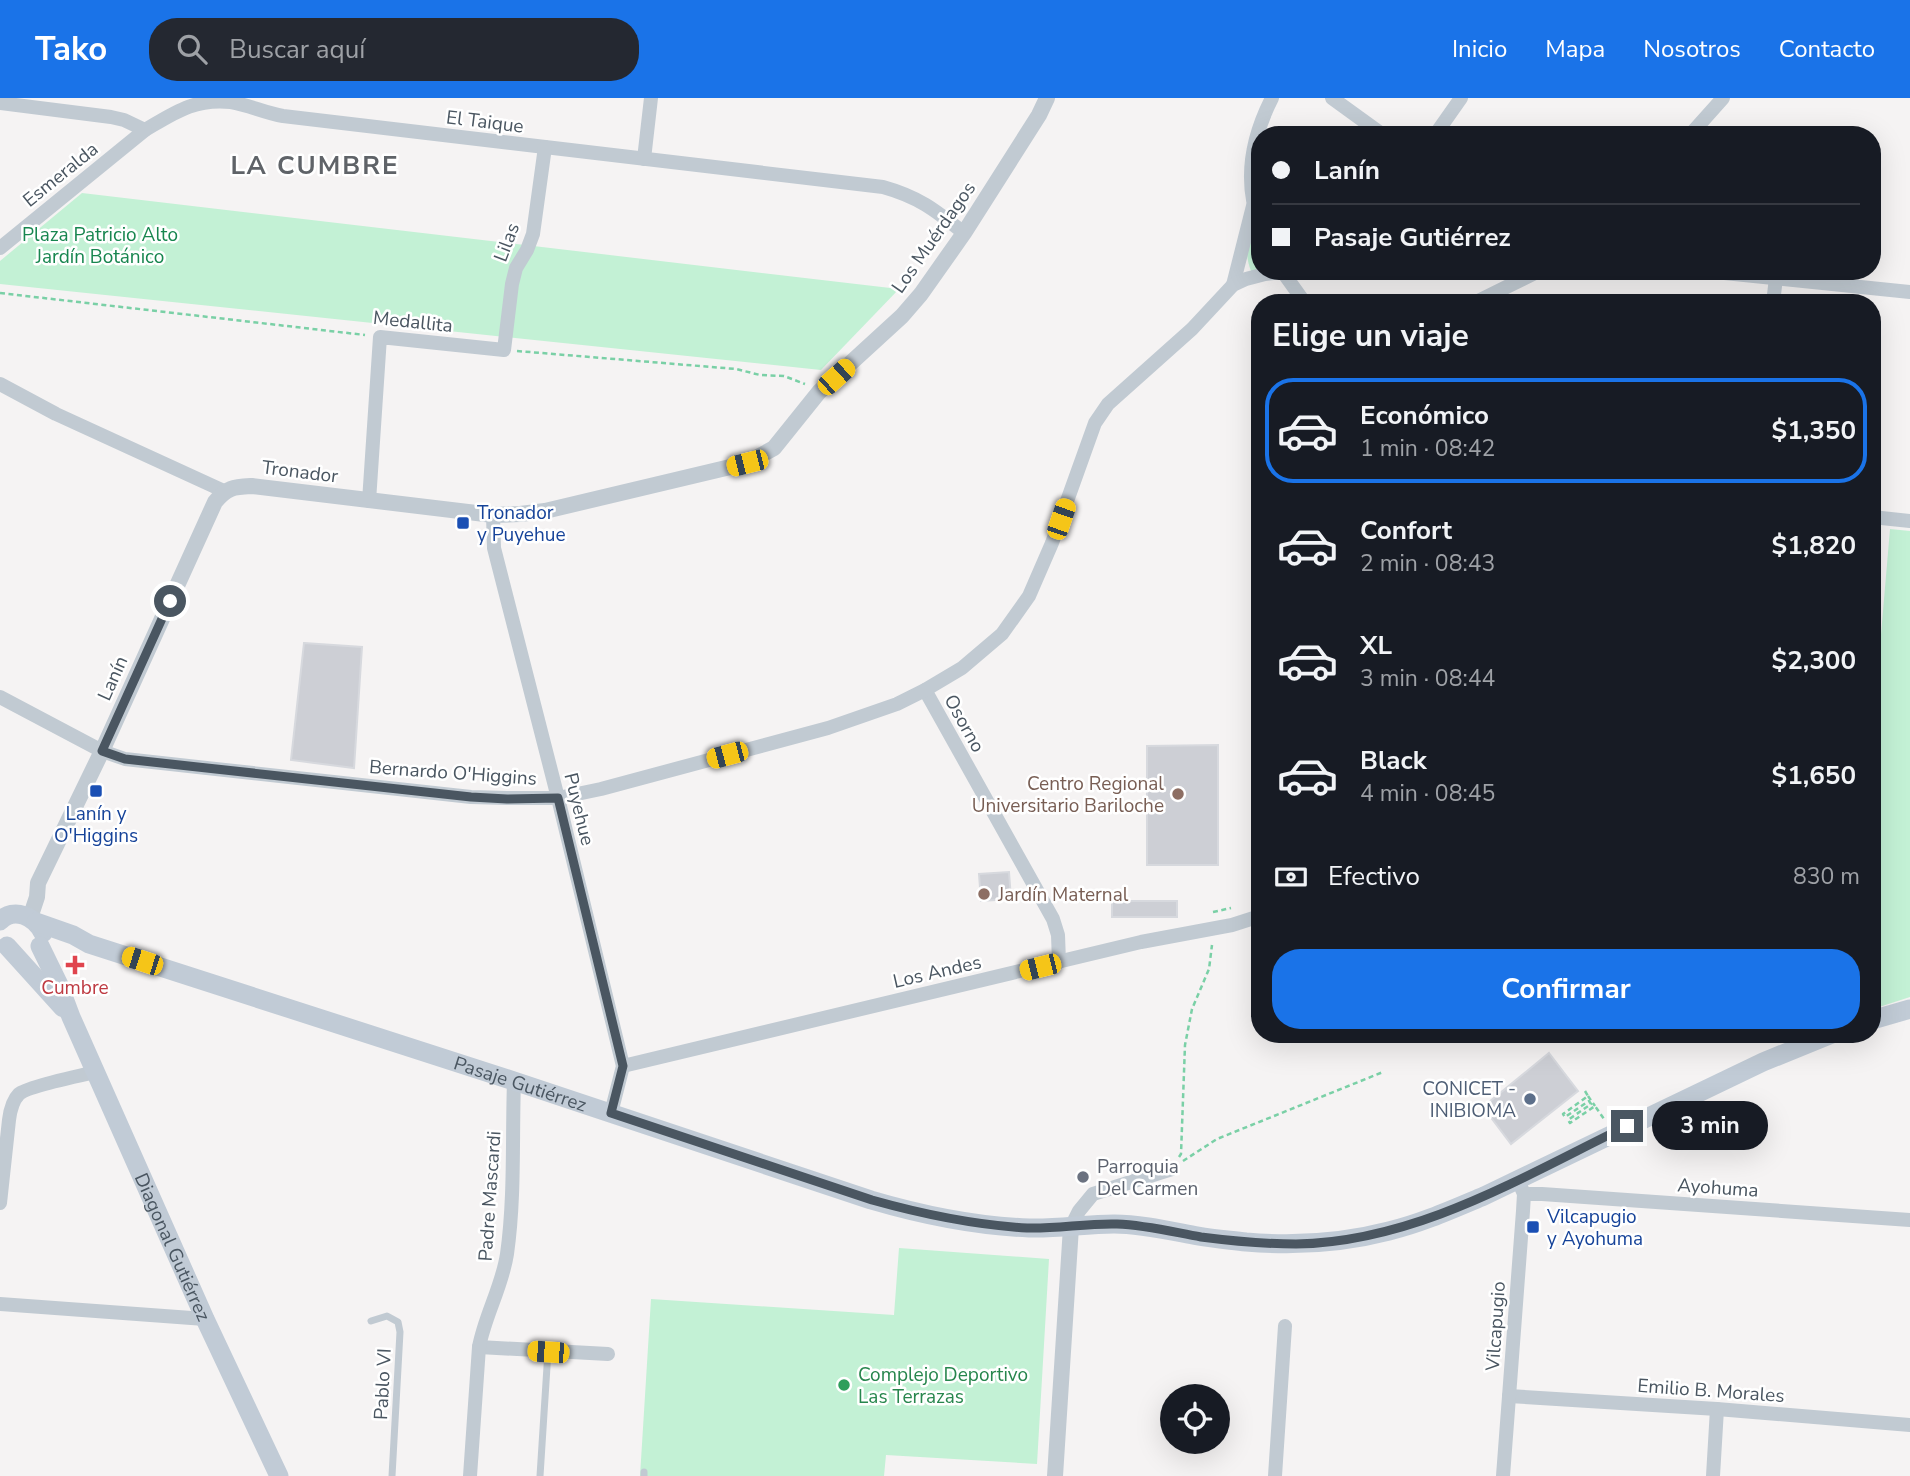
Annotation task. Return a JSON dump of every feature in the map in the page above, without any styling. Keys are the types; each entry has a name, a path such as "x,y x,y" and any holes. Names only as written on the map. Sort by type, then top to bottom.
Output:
{"main road":[{"name":"Pasaje Gutiérrez","path":"16,917 73,935 89,944 872,1200 912,1212 1029,1228 1134,1225 1202,1237 1297,1244 1344,1240 1389,1231 1521,1187 1613,1133 1763,1062 1810,1043"},
{"name":"Diagonal Gutiérrez","path":"16,917 42,929 44,934 40,946 205,1319 279,1476"},
{"name":"Pasaje Gutiérrez","path":"3,943 32,949 40,946 89,944"},
{"name":"Diagonal Gutiérrez","path":"3,943 71,1017"},
{"path":"1881,1017 1910,1009"}],"street":[{"path":"644,159 651,98"},
{"name":"Los Muérdagos","path":"493,515 545,511 747,463 774,448 819,392 902,316 922,293 964,233 1039,115 1046,98"},
{"path":"1261,126 1272,98"},
{"path":"1332,98 1371,126"},
{"path":"1441,126 1461,98"},
{"path":"1698,126 1723,98"},
{"name":"El Taique","path":"145,130 188,104 231,100 270,114 284,116 883,187 901,191 921,201 964,233"},
{"path":"0,103 111,117 145,130"},
{"name":"Esmeralda","path":"0,248 145,130"},
{"name":"Lilas","path":"503,350 516,268 533,234 545,147"},
{"name":"Bernardo O'Higgins","path":"1233,285 1251,214"},
{"name":"Bernardo O'Higgins","path":"0,697 102,751 125,759 507,799 558,798 601,789 828,727 897,704 962,668 1002,634 1029,596 1052,543 1095,423 1108,404 1192,329 1233,285 1251,278"},
{"path":"1492,294 1521,280"},
{"path":"1795,280 1910,292"},
{"path":"369,501 380,337"},
{"name":"Medallita","path":"380,337 503,350"},
{"path":"0,384 56,414 224,491"},
{"name":"Tronador","path":"224,491 252,486 493,515"},
{"name":"Lanín","path":"16,917 28,893 38,883 102,751 215,502 224,491"},
{"name":"Puyehue","path":"493,515 494,548 623,1066 611,1113"},
{"path":"1881,518 1910,521"},
{"name":"Osorno","path":"925,690 1053,919 1058,935 1059,962"},
{"name":"Los Andes","path":"623,1066 1251,919"},
{"path":"0,1203 11,1107 20,1094 33,1088 96,1072"},
{"name":"Padre Mascardi","path":"470,1476 479,1347 483,1326 502,1281 507,1254 514,1081"},
{"path":"1055,1476 1071,1227 1079,1211 1093,1194 1172,1169"},
{"name":"Ayohuma","path":"1521,1187 1542,1194 1910,1220"},
{"name":"Vilcapugio","path":"1503,1476 1521,1187"},
{"path":"0,1304 205,1319"},
{"path":"1275,1476 1285,1326"},
{"path":"479,1347 608,1354"},
{"name":"Emilio B. Morales","path":"1509,1396 1910,1425"},
{"path":"1713,1476 1717,1409"}],"lane":[{"name":"Pablo VI","path":"371,1321 387,1316 398,1322 400,1332 392,1476"},
{"path":"540,1476 548,1352"}],"path":[{"name":"Medallita","path":"0,293 380,337"},
{"path":"503,350 736,369 760,375 784,376 819,392"},
{"path":"1172,1169 1181,1154 1185,1045 1192,1009 1209,969 1215,928"},
{"path":"1172,1169 1217,1139 1383,1072"},
{"path":"1585,1091 1613,1133"},
{"path":"1588,1096 1563,1114 1565,1117 1589,1101 1591,1104 1568,1120 1570,1123 1595,1106"}],"green space":[{"name":"Plaza Patricio Alto Jardín Botánico","path":"82,193 899,289 821,370 0,284 0,261"},
{"path":"1251,233 1251,271 1247,257"},
{"path":"1890,529 1910,531 1910,997 1881,1006 1881,634"},
{"name":"Complejo Deportivo Las Terrazas","path":"899,1248 1049,1259 1037,1464 886,1455 884,1476 640,1476 651,1299 894,1315"}],"building":[{"path":"304,643 362,647 354,768 291,760"},
{"path":"1218,745 1218,865 1147,865 1147,746"},
{"path":"1009,872 1011,899 981,901 979,874"},
{"path":"1112,901 1177,901 1177,917 1112,917"},
{"name":"CONICET - INIBIOMA","path":"1549,1053 1578,1091 1511,1144 1483,1107"}],"place":[{"name":"Tronador y Puyehue","path":"463,523"},
{"name":"Lanín y O'Higgins","path":"96,791"},
{"name":"Centro Regional Universitario Bariloche","path":"1178,794"},
{"name":"Jardín Maternal","path":"984,894"},
{"name":"Cumbre","path":"75,965"},
{"name":"CONICET - INIBIOMA","path":"1530,1099"},
{"name":"Parroquia Del Carmen","path":"1083,1177"},
{"name":"Vilcapugio y Ayohuma","path":"1533,1227"},
{"name":"Complejo Deportivo Las Terrazas","path":"844,1385"}],"district":[{"name":"LA CUMBRE","path":"315,165"}],"route":[{"path":"170,601 102,751 125,759 471,797 558,798 623,1066 611,1113 912,1212 1029,1228 1134,1225 1202,1237 1297,1244 1344,1240 1389,1231 1440,1214 1484,1196 1627,1126"}]}
